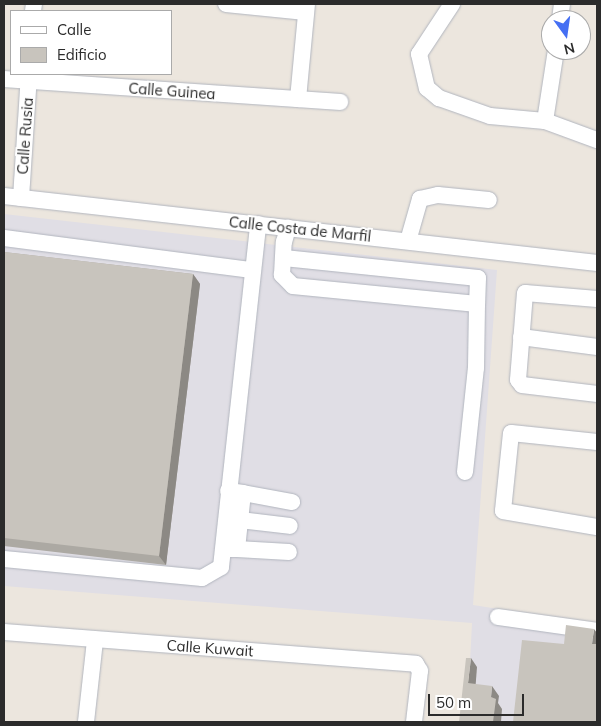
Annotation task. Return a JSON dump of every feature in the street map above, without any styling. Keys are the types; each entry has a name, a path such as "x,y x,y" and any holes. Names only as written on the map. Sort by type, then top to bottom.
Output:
{"street":[{"path":"226,4 306,8 298,100"},
{"path":"452,4 419,54 427,88 440,98 490,116 545,121 597,140"},
{"path":"545,121 554,60"},
{"name":"Calle Guinea","path":"4,79 29,77 340,102"},
{"name":"Calle Rusia","path":"21,198 29,77"},
{"path":"408,241 420,199 438,195 489,200"},
{"name":"Calle Costa de Marfil","path":"4,196 597,263"},
{"path":"231,549 250,270 258,224"},
{"path":"288,228 284,258 284,279 293,286 477,304"},
{"path":"4,238 250,270"},
{"path":"284,258 478,278 476,368 465,472"},
{"path":"597,299 526,291 521,338 520,384 597,394"},
{"path":"521,338 597,346"},
{"path":"597,442 511,433 503,511 597,527"},
{"path":"236,492 292,502"},
{"path":"4,559 206,578 220,567 231,549 240,520 236,492"},
{"path":"240,520 290,526"},
{"path":"231,549 289,552"},
{"path":"498,617 597,631"},
{"name":"Calle Kuwait","path":"4,632 416,664 420,671 414,722"},
{"path":"86,722 95,640"}],"shaded area":[{"path":"4,214 497,270 473,605 597,624 597,722 467,722 472,623 4,586"}],"building":[{"path":"4,252 193,274 159,556 4,538"},
{"path":"566,625 594,629 592,644 597,644 597,722 513,722 522,640 564,644"},
{"path":"466,658 471,658 468,683 492,686 491,697 496,699 493,722 459,722"}]}
